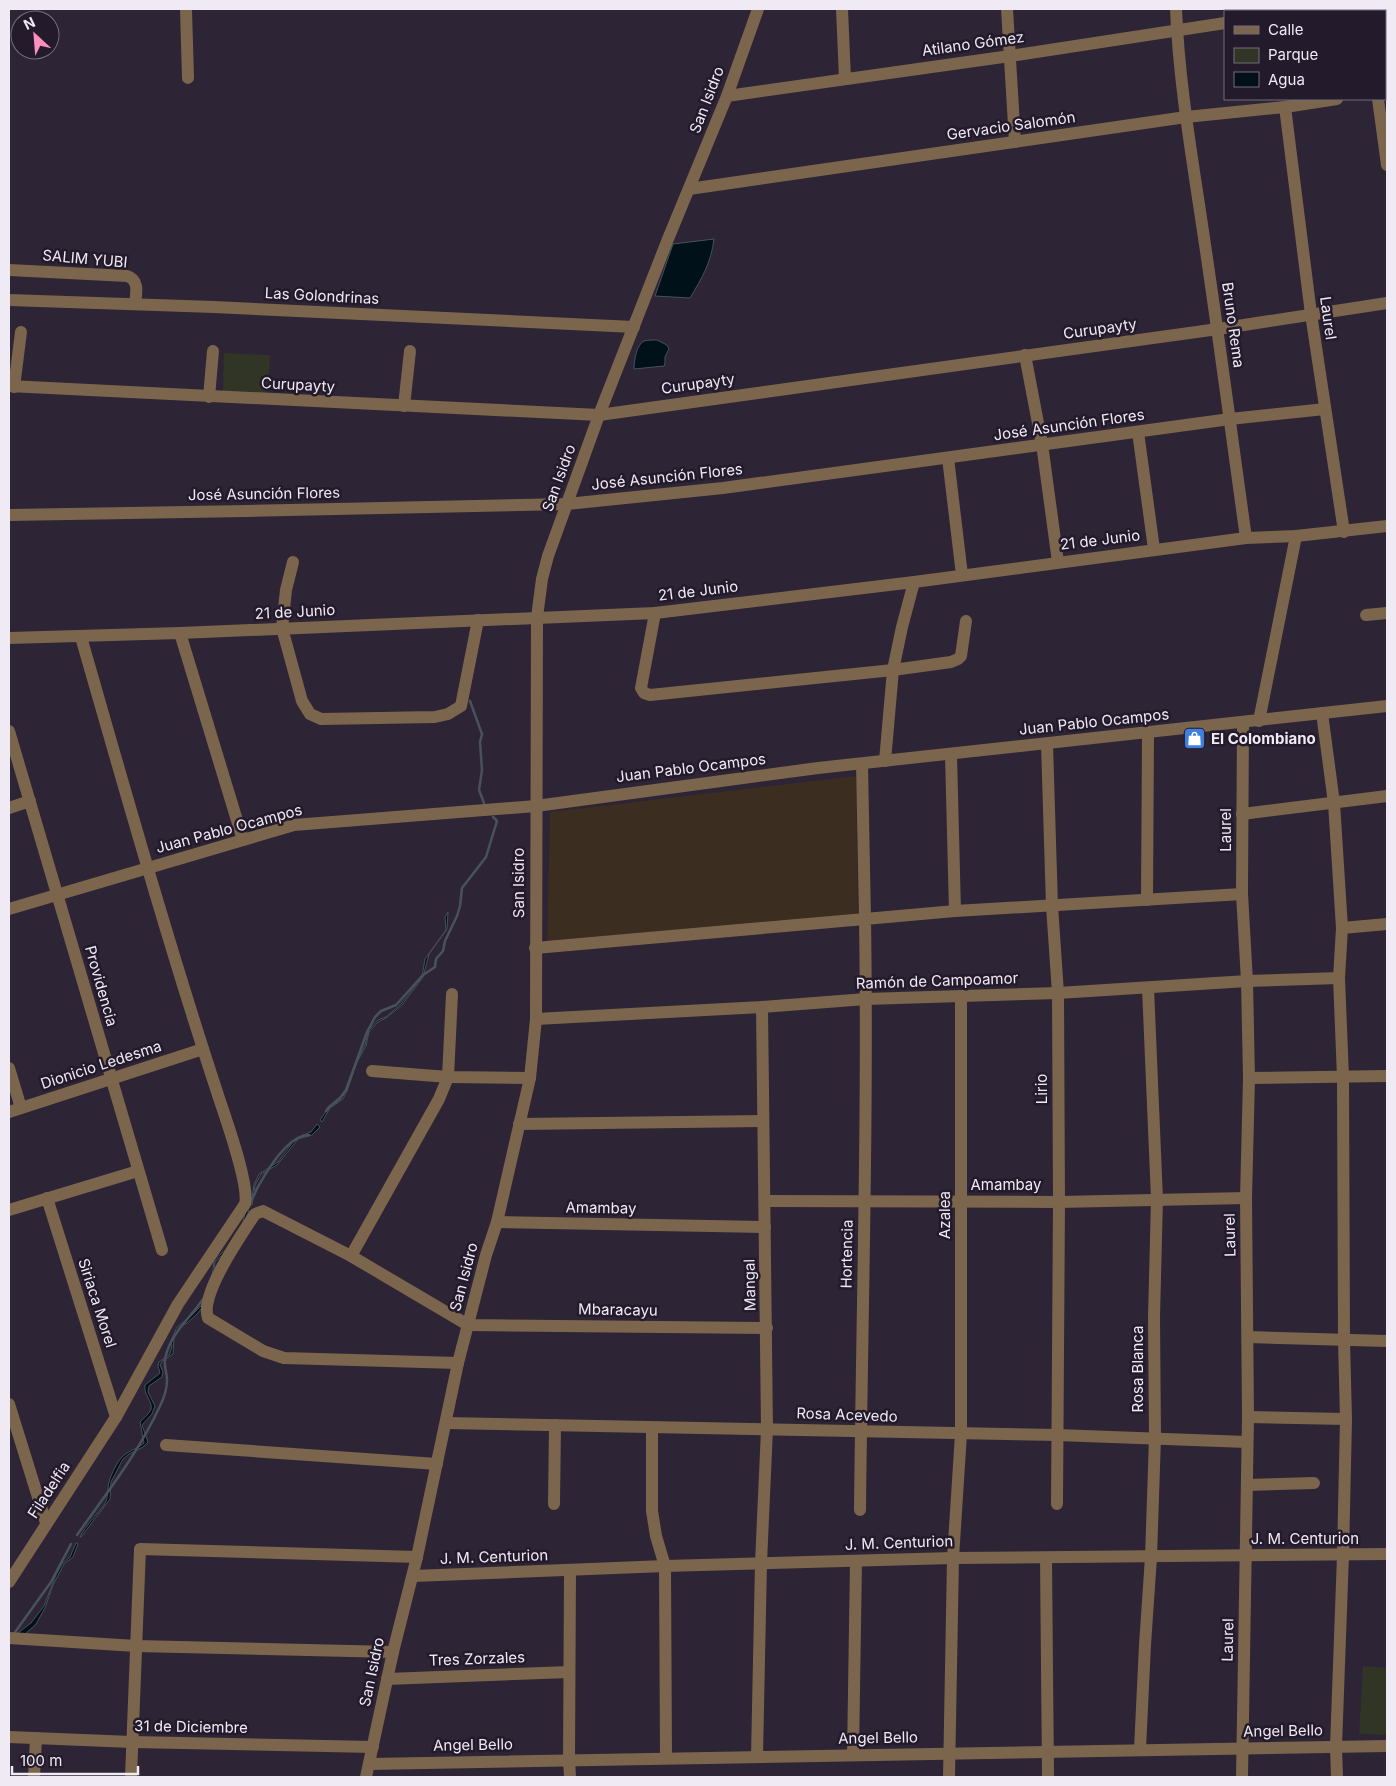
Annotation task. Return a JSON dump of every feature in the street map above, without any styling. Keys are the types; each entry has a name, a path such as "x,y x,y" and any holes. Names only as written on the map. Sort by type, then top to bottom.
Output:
{"street":[{"path":"186,9 188,78"},
{"name":"San Isidro","path":"366,1777 393,1652 417,1557 458,1363 486,1255 497,1222 530,1078 536,1019 537,617 542,579 548,556 599,415 727,96 758,9"},
{"path":"842,9 845,79"},
{"path":"1007,9 1015,142"},
{"name":"Bruno Rema","path":"1176,9 1186,116 1218,329 1246,538"},
{"name":"Atilano Gómez","path":"727,96 1224,23"},
{"name":"Gervacio Salomón","path":"689,189 1186,116 1285,108 1331,100"},
{"path":"1378,100 1387,165"},
{"name":"Laurel","path":"1285,108 1311,314 1344,532"},
{"name":"SALIM YUBI","path":"9,270 127,276 136,282 136,304"},
{"name":"Las Golondrinas","path":"9,300 634,327"},
{"name":"Curupayty","path":"12,387 599,415 1218,329 1387,303"},
{"path":"12,387 21,332"},
{"path":"209,397 213,351"},
{"path":"404,406 410,351"},
{"path":"1026,355 1042,444 1058,562"},
{"name":"José Asunción Flores","path":"9,515 567,504 722,488 1230,419 1325,409"},
{"path":"1138,432 1154,550"},
{"path":"948,458 962,575"},
{"name":"21 de Junio","path":"9,638 81,637 654,613 914,582 1246,538 1344,532 1387,526"},
{"path":"1259,720 1296,536"},
{"path":"293,562 286,590 282,628 302,701 310,714 321,719 435,717 448,714 461,706 478,620"},
{"path":"885,761 893,670 914,582"},
{"path":"654,613 641,688 644,693 650,695 893,670 952,662 958,660 961,656 966,621"},
{"path":"1366,615 1387,613"},
{"path":"180,633 243,840"},
{"name":"Filadelfia","path":"9,1582 116,1417 178,1304 246,1200 246,1188 231,1135 147,868 81,637"},
{"name":"Juan Pablo Ocampos","path":"9,909 294,825 536,806 885,761 1387,706"},
{"path":"1322,713 1334,803 1342,928 1340,978 1343,1077 1346,1419 1336,1746 1337,1777"},
{"name":"Laurel","path":"1242,1777 1248,1417 1246,1198 1249,1078 1242,894 1243,722"},
{"name":"Providencia","path":"9,732 162,1250"},
{"path":"1147,900 1148,733"},
{"name":"Lirio","path":"1047,744 1052,906 1058,993 1057,1504"},
{"path":"951,755 955,911"},
{"name":"Hortencia","path":"860,1510 866,1000 862,764"},
{"path":"1242,814 1387,796"},
{"path":"9,808 30,801"},
{"path":"535,948 955,911 1242,894"},
{"path":"1342,928 1387,924"},
{"name":"Ramón de Campoamor","path":"536,1019 866,1000 1058,993 1246,981 1340,978"},
{"name":"Rosa Blanca","path":"1140,1749 1151,1557 1155,1438 1154,1317 1157,1198 1148,988"},
{"path":"351,1256 439,1099 448,1077 452,994"},
{"name":"Azalea","path":"949,1777 953,1558 960,1434 961,997"},
{"name":"Mangal","path":"757,1756 761,1563 767,1428 766,1200 762,1007"},
{"name":"Dionicio Ledesma","path":"15,1110 203,1049"},
{"path":"9,1068 15,1110"},
{"path":"372,1071 448,1077 530,1078"},
{"path":"1249,1078 1387,1076"},
{"path":"519,1124 763,1121"},
{"path":"9,1210 138,1171"},
{"name":"Siriaca Morel","path":"47,1198 116,1417"},
{"name":"Amambay","path":"766,1200 1059,1202 1157,1198 1246,1198"},
{"path":"458,1363 284,1358 263,1351 208,1318 206,1313 207,1306 219,1272 255,1214 262,1211 351,1256 468,1325"},
{"name":"Amambay","path":"497,1222 766,1227"},
{"name":"Mbaracayu","path":"468,1325 767,1328"},
{"path":"1248,1337 1387,1341"},
{"path":"9,1404 46,1523"},
{"path":"1248,1417 1346,1419"},
{"name":"Rosa Acevedo","path":"446,1423 652,1428 767,1428 1247,1442"},
{"path":"554,1504 555,1426"},
{"path":"652,1428 652,1511 656,1536 665,1566 666,1758"},
{"path":"166,1445 437,1464"},
{"path":"1247,1485 1314,1483"},
{"path":"131,1777 140,1549 417,1557"},
{"name":"J. M. Centurion","path":"412,1576 856,1560 1387,1554"},
{"path":"1046,1558 1048,1777"},
{"path":"853,1754 856,1560"},
{"path":"570,1570 570,1777"},
{"path":"9,1638 136,1646 393,1652"},
{"name":"Tres Zorzales","path":"387,1679 569,1672"},
{"name":"31 de Diciembre","path":"9,1737 132,1742 373,1747"},
{"path":"34,1777 36,1738"},
{"name":"Angel Bello","path":"369,1764 1387,1746"}],"shaded area":[{"path":"856,776 858,923 547,943 550,812"}],"green space":[{"path":"224,353 270,355 268,393 223,391"},
{"path":"1363,1666 1387,1668 1387,1735 1359,1734"}],"water":[{"path":"714,239 708,263 690,298 655,296 673,244"},
{"path":"657,340 667,345 669,349 665,357 664,366 634,369 636,354 641,343"},
{"path":"448,912 447,929 429,954 423,977 402,1005 386,1018 378,1022 369,1032 366,1046 357,1062 347,1091 343,1099 330,1108 322,1122 320,1120 327,1110 341,1099 347,1090 357,1061 365,1045 369,1030 378,1020 386,1017 401,1004 422,977 425,959 446,930 445,917"},
{"path":"317,1124 320,1127 312,1135 298,1139 277,1165 261,1174 255,1185 252,1205 254,1185 259,1174 278,1162 296,1138 311,1132"},
{"path":"247,1210 249,1211 241,1236 231,1248 215,1261 213,1284 208,1291 206,1303 187,1323 179,1327 174,1337 173,1354 162,1361 160,1365 163,1372 162,1377 149,1386 148,1392 155,1406 152,1414 142,1425 148,1442 123,1459 111,1482 110,1499 80,1537 106,1502 108,1485 118,1462 124,1455 144,1443 140,1422 151,1409 151,1404 145,1392 145,1385 160,1373 159,1362 170,1354 171,1341 177,1327 202,1305 212,1278 214,1260 228,1248 241,1232"},
{"path":"76,1543 78,1544 73,1557 64,1564 36,1624 22,1637 14,1636 31,1623 44,1606 56,1575 62,1564 70,1557"}],"waterway":[{"path":"470,701 482,734 480,742 482,770 479,790 484,803"},
{"path":"326,1111 346,1090 367,1032 375,1017 381,1011 396,1005 423,975 435,967 436,959 443,951 445,941 457,916 462,888 486,857 497,821 493,817"},
{"path":"252,1199 263,1178 280,1154 301,1136 309,1135"},
{"path":"77,1535 122,1472 152,1423 166,1389 165,1363 167,1351 175,1335 203,1299"},
{"path":"13,1635 51,1582 71,1544"}],"place":[{"name":"El Colombiano","path":"1195,739"}]}
